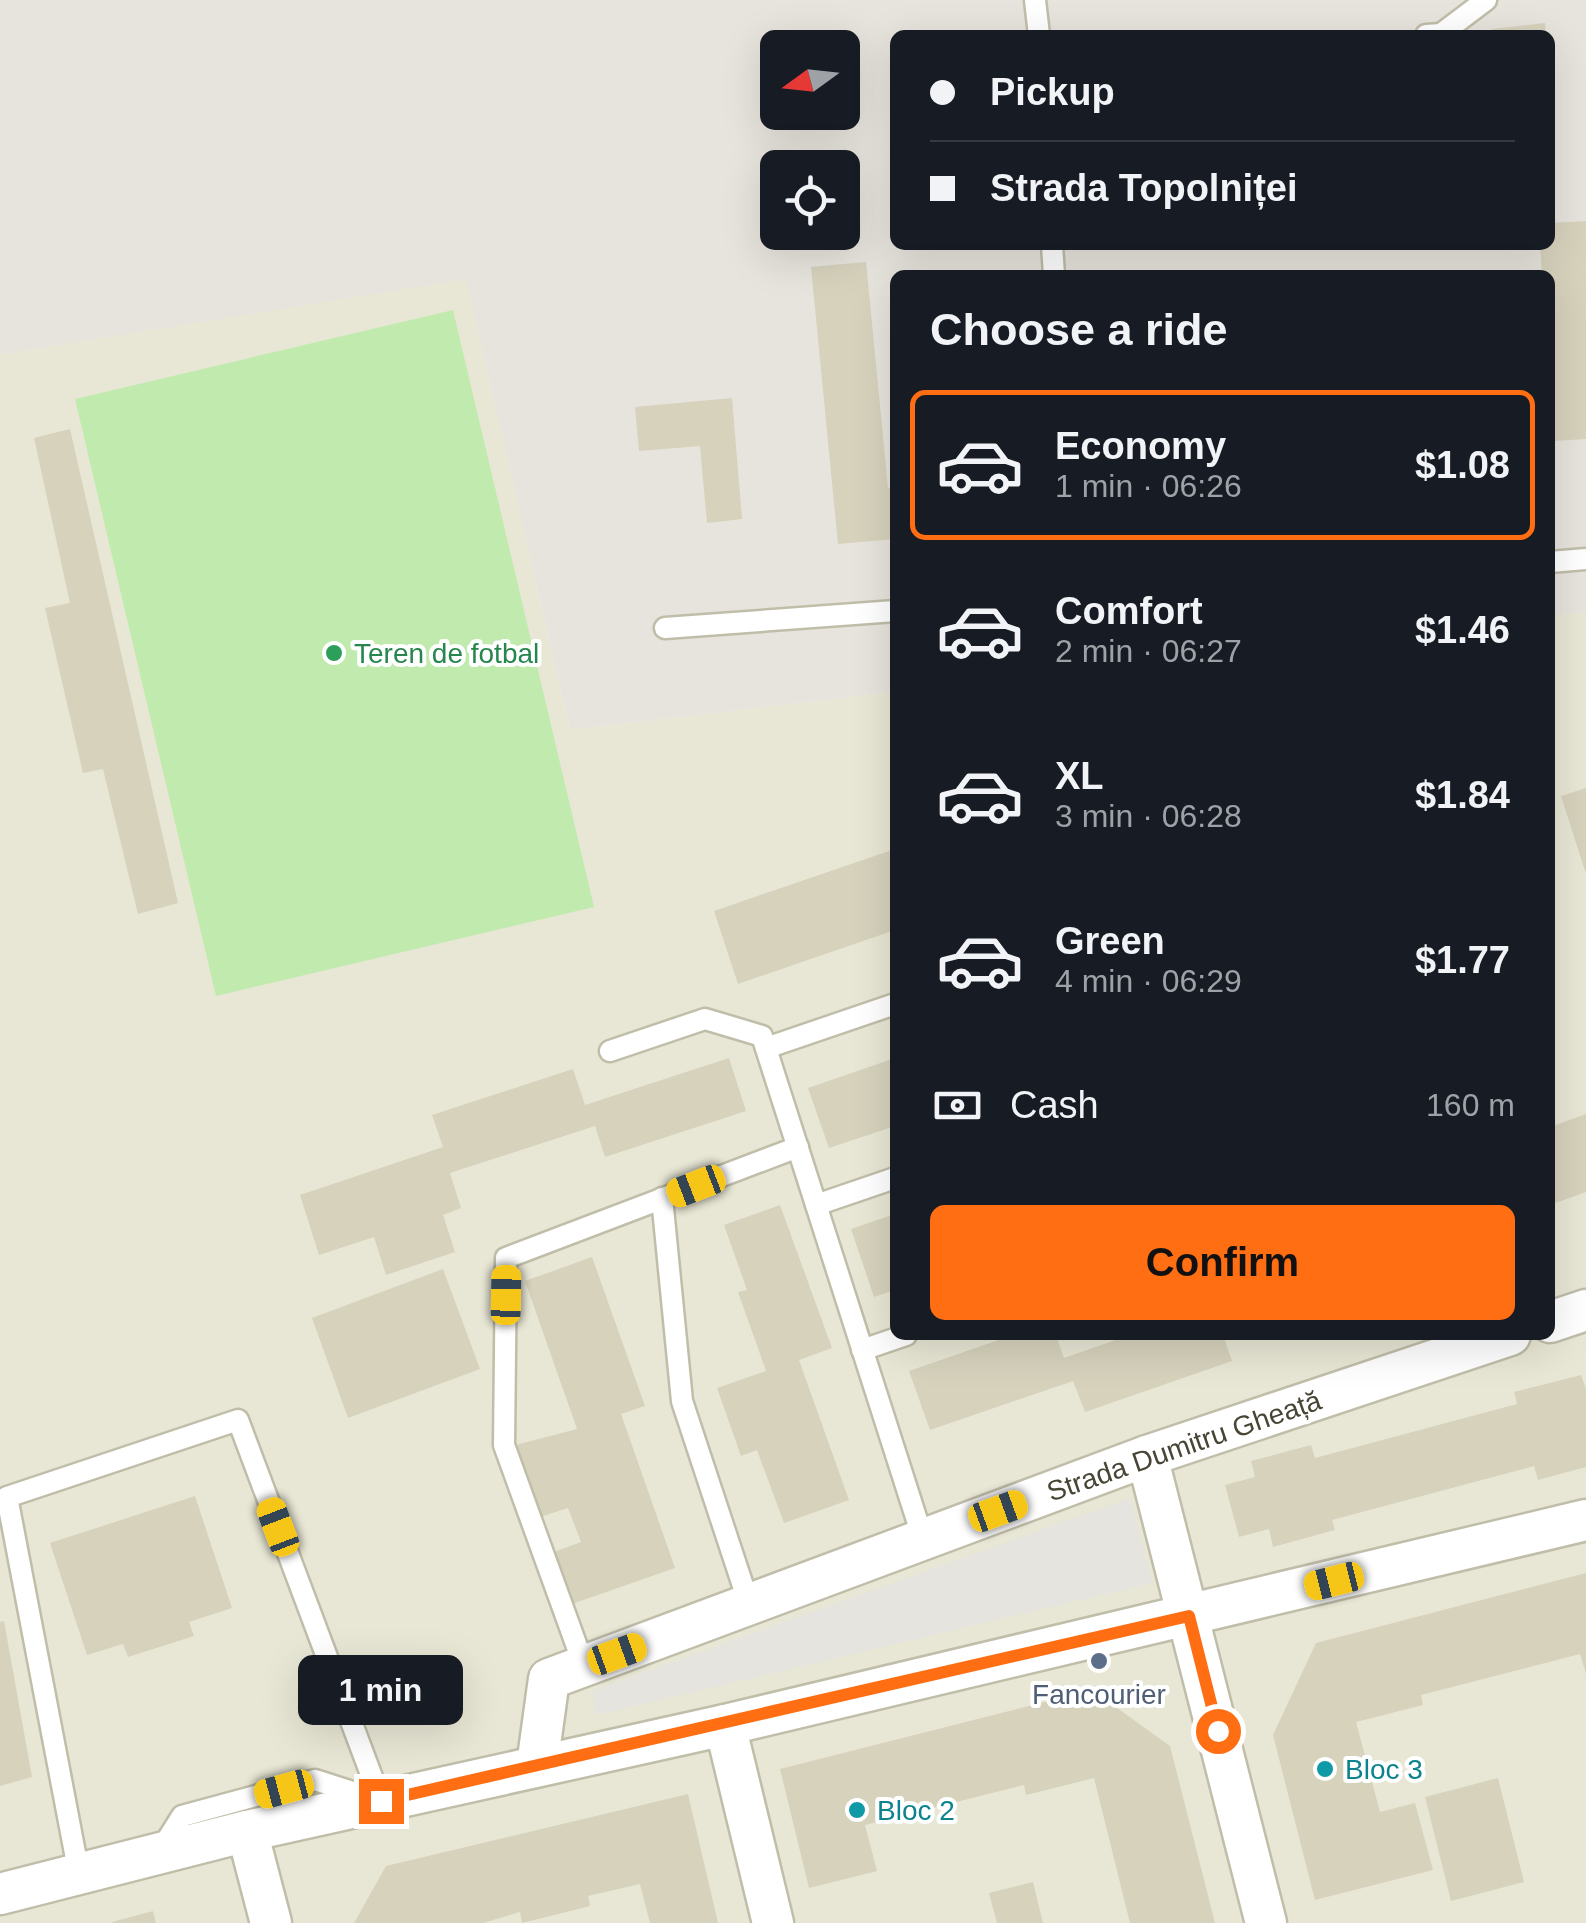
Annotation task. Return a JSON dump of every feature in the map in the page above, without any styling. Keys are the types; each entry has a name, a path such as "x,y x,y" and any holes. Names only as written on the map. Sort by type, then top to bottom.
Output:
{"street":[{"path":"1555,1320 1586,1310"},
{"name":"Strada Dumitru Gheață","path":"537,1766 549,1679 1147,1456 1495,1340"},
{"path":"1147,1456 1266,1923"},
{"path":"0,1894 248,1831 724,1725 1586,1520"},
{"path":"724,1725 773,1923"},
{"path":"248,1831 271,1923"}],"lane":[{"path":"1036,0 1038,30"},
{"path":"1447,30 1486,0"},
{"path":"1555,562 1586,559"},
{"path":"665,628 890,610"},
{"path":"766,1048 890,1006"},
{"path":"610,1051 704,1019 762,1036 924,1539"},
{"path":"584,1666 504,1445 506,1258 798,1147"},
{"path":"816,1205 890,1180"},
{"path":"662,1198 682,1401 749,1604"},
{"path":"862,1350 891,1340"},
{"path":"79,1874 7,1497 238,1420 381,1801"},
{"path":"158,1854 182,1816 315,1780 381,1801"}],"shaded area":[{"path":"0,0 1586,0 1586,612 1555,615 1555,270 890,270 890,693 570,730 466,279 0,355"},
{"path":"466,278 570,730 890,693 890,1340 1555,1340 1555,615 1586,612 1586,1923 0,1923 0,355"},
{"path":"1130,1498 1152,1583 597,1715 592,1691"}],"green space":[{"name":"Teren de fotbal","path":"453,310 594,907 216,996 75,399"}],"building":[{"path":"1545,23 1546,30 1492,30"},
{"path":"1586,221 1586,439 1555,441 1555,270 1542,270 1540,250 1555,250 1555,223"},
{"path":"866,262 890,488 890,539 838,544 811,267"},
{"path":"732,398 742,519 707,523 700,446 639,451 635,407"},
{"path":"70,429 178,903 138,914 103,769 83,773 45,608 70,603 34,438"},
{"path":"1586,788 1586,871 1585,871 1561,796"},
{"path":"890,851 890,932 738,984 714,911"},
{"path":"729,1058 746,1111 605,1157 595,1126 450,1173 461,1208 443,1215 455,1252 386,1275 374,1237 319,1255 300,1195 443,1147 432,1115 573,1069 585,1105"},
{"path":"890,1060 890,1128 829,1148 808,1088"},
{"path":"1586,1114 1586,1192 1555,1203 1555,1125"},
{"path":"780,1205 832,1348 799,1360 849,1500 784,1523 757,1450 741,1456 717,1388 766,1371 738,1292 747,1290 724,1225"},
{"path":"890,1216 890,1292 874,1297 851,1229"},
{"path":"592,1257 645,1406 621,1414 675,1568 572,1604 554,1552 581,1542 568,1508 537,1518 512,1446 577,1429 525,1281"},
{"path":"443,1269 480,1369 348,1418 312,1318"},
{"path":"999,1340 1058,1340 1064,1358 1116,1340 1225,1340 1232,1361 1085,1412 1073,1381 930,1430 909,1371"},
{"path":"1581,1375 1586,1389 1586,1467 1538,1480 1534,1466 1332,1520 1335,1530 1273,1547 1269,1529 1239,1537 1225,1485 1255,1477 1251,1461 1311,1445 1315,1458 1517,1404 1514,1392"},
{"path":"195,1496 232,1608 189,1622 194,1636 128,1657 123,1644 87,1655 50,1543"},
{"name":"Bloc 3","path":"1586,1573 1586,1674 1580,1654 1421,1695 1423,1705 1356,1722 1380,1812 1415,1803 1433,1870 1315,1900 1273,1735 1316,1643"},
{"path":"4,1621 32,1777 0,1786 0,1622"},
{"name":"Bloc 2","path":"1092,1690 1170,1746 1215,1923 1130,1923 1094,1778 1026,1795 1024,1785 865,1825 877,1871 809,1888 780,1769"},
{"path":"1498,1778 1524,1882 1451,1901 1425,1797"},
{"path":"688,1794 718,1923 650,1923 640,1884 588,1896 590,1906 522,1923 520,1912 483,1923 354,1923 386,1866"},
{"path":"1033,1882 1043,1923 997,1923 989,1893"},
{"path":"153,1911 156,1923 112,1922"}],"place":[{"name":"Teren de fotbal","path":"334,653"},
{"name":"Fancourier","path":"1099,1661"},
{"name":"Bloc 3","path":"1325,1769"},
{"name":"Bloc 2","path":"857,1810"}],"route":[{"path":"381,1801 1189,1616 1218,1731"}]}
